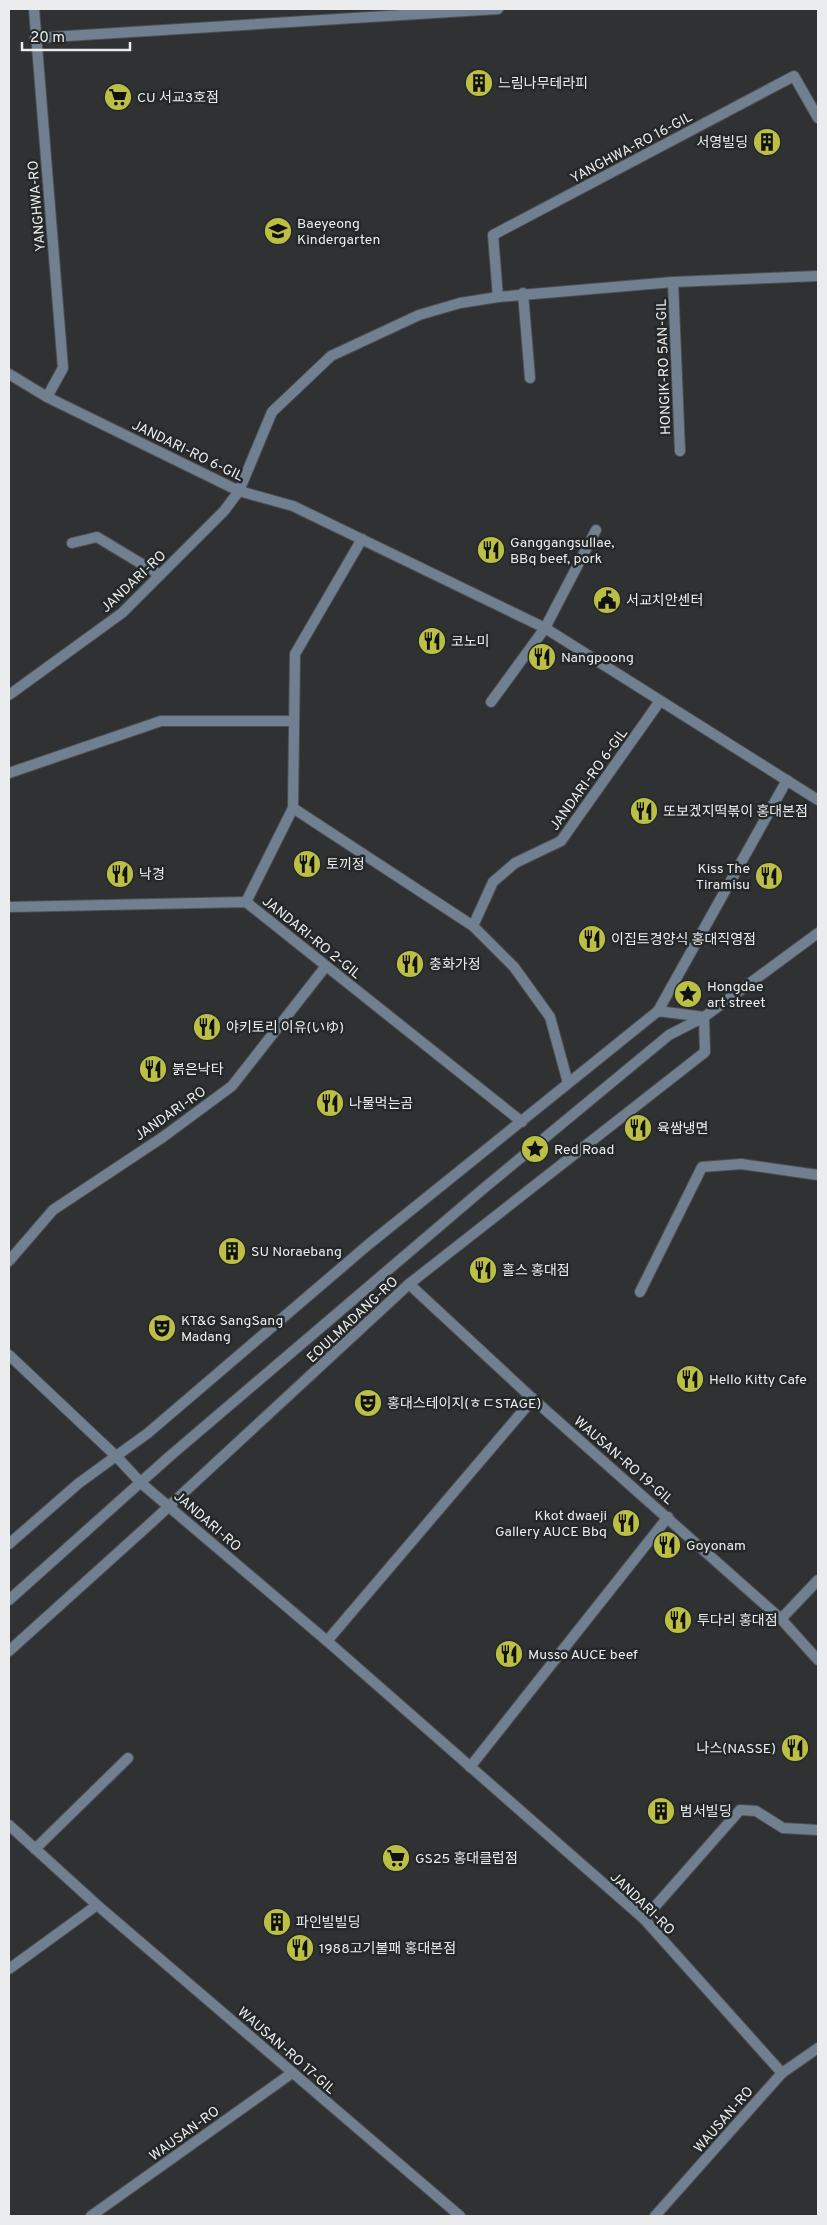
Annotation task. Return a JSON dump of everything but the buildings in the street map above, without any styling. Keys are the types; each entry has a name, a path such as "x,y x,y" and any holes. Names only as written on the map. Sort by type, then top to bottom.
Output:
{"street":[{"name":"YANGHWA-RO","path":"34,9 64,368 47,397"},
{"path":"36,38 498,9"},
{"name":"YANGHWA-RO 16-GIL","path":"498,297 493,235 794,76 818,118"},
{"name":"HONGIK-RO 5AN-GIL","path":"239,491 272,412 331,356 419,315 460,303 523,293 673,282 818,276"},
{"name":"HONGIK-RO 5AN-GIL","path":"673,282 680,451"},
{"path":"523,293 530,378"},
{"name":"JANDARI-RO 6-GIL","path":"9,374 47,397 239,491 293,506 545,628 818,800"},
{"name":"JANDARI-RO","path":"9,694 122,613 224,511 239,491"},
{"path":"491,702 545,628 596,530"},
{"path":"72,543 97,537 160,575"},
{"path":"246,902 292,808 295,654 362,539"},
{"name":"JANDARI-RO 6-GIL","path":"473,926 493,882 515,863 562,841 660,701"},
{"path":"9,773 161,721 294,721"},
{"path":"9,1544 79,1483 148,1434 369,1244 658,1011 787,780"},
{"path":"292,808 473,926 514,967 550,1017 568,1083"},
{"name":"JANDARI-RO 2-GIL","path":"9,907 246,902 522,1122"},
{"path":"9,1600 141,1483 483,1189 669,1034 704,1017 818,933"},
{"name":"JANDARI-RO","path":"9,1261 53,1210 162,1137 232,1086 326,966"},
{"path":"658,1011 704,1017"},
{"name":"EOULMADANG-RO","path":"9,1650 409,1284 705,1052 704,1017"},
{"path":"640,1292 702,1167 741,1164 818,1175"},
{"name":"WAUSAN-RO 19-GIL","path":"409,1284 533,1399 781,1619 818,1660"},
{"name":"JANDARI-RO","path":"9,1355 117,1457 141,1483 327,1641 644,1919 782,2073"},
{"path":"327,1641 533,1399"},
{"path":"470,1767 668,1517"},
{"path":"781,1619 818,1580"},
{"path":"35,1849 128,1758"},
{"path":"644,1919 740,1810 756,1811 783,1828 818,1830"},
{"name":"WAUSAN-RO 17-GIL","path":"9,1825 97,1904 460,2216"},
{"path":"9,1969 97,1904"},
{"name":"WAUSAN-RO","path":"655,2216 782,2073 818,2048"},
{"name":"WAUSAN-RO","path":"91,2216 292,2073"}],"place":[{"name":"느림나무테라피","path":"479,83"},
{"name":"CU 서교3호점","path":"118,97"},
{"name":"서영빌딩","path":"767,142"},
{"name":"Baeyeong Kindergarten","path":"278,231"},
{"name":"Ganggangsullae, BBq beef, pork","path":"491,550"},
{"name":"서교치안센터","path":"607,600"},
{"name":"코노미","path":"432,641"},
{"name":"Nangpoong","path":"542,657"},
{"name":"또보겠지떡볶이 홍대본점","path":"644,811"},
{"name":"토끼정","path":"307,864"},
{"name":"낙경","path":"120,874"},
{"name":"Kiss The Tiramisu","path":"769,876"},
{"name":"이집트경양식 홍대직영점","path":"592,939"},
{"name":"충화가정","path":"410,964"},
{"name":"Hongdae art street","path":"688,994"},
{"name":"야키토리 이유(いゆ)","path":"207,1027"},
{"name":"붉은낙타","path":"153,1069"},
{"name":"나물먹는곰","path":"330,1103"},
{"name":"육쌈냉면","path":"638,1128"},
{"name":"Red Road","path":"535,1149"},
{"name":"SU Noraebang","path":"232,1251"},
{"name":"홀스 홍대점","path":"483,1270"},
{"name":"KT&G SangSang Madang","path":"162,1328"},
{"name":"Hello Kitty Cafe","path":"690,1379"},
{"name":"홍대스테이지(ㅎㄷSTAGE)","path":"368,1403"},
{"name":"Kkot dwaeji Gallery AUCE Bbq","path":"626,1523"},
{"name":"Goyonam","path":"667,1545"},
{"name":"투다리 홍대점","path":"678,1620"},
{"name":"Musso AUCE beef","path":"509,1654"},
{"name":"나스(NASSE)","path":"795,1748"},
{"name":"범서빌딩","path":"661,1811"},
{"name":"GS25 홍대클럽점","path":"396,1858"},
{"name":"파인빌빌딩","path":"277,1922"},
{"name":"1988고기불패 홍대본점","path":"300,1948"}]}
